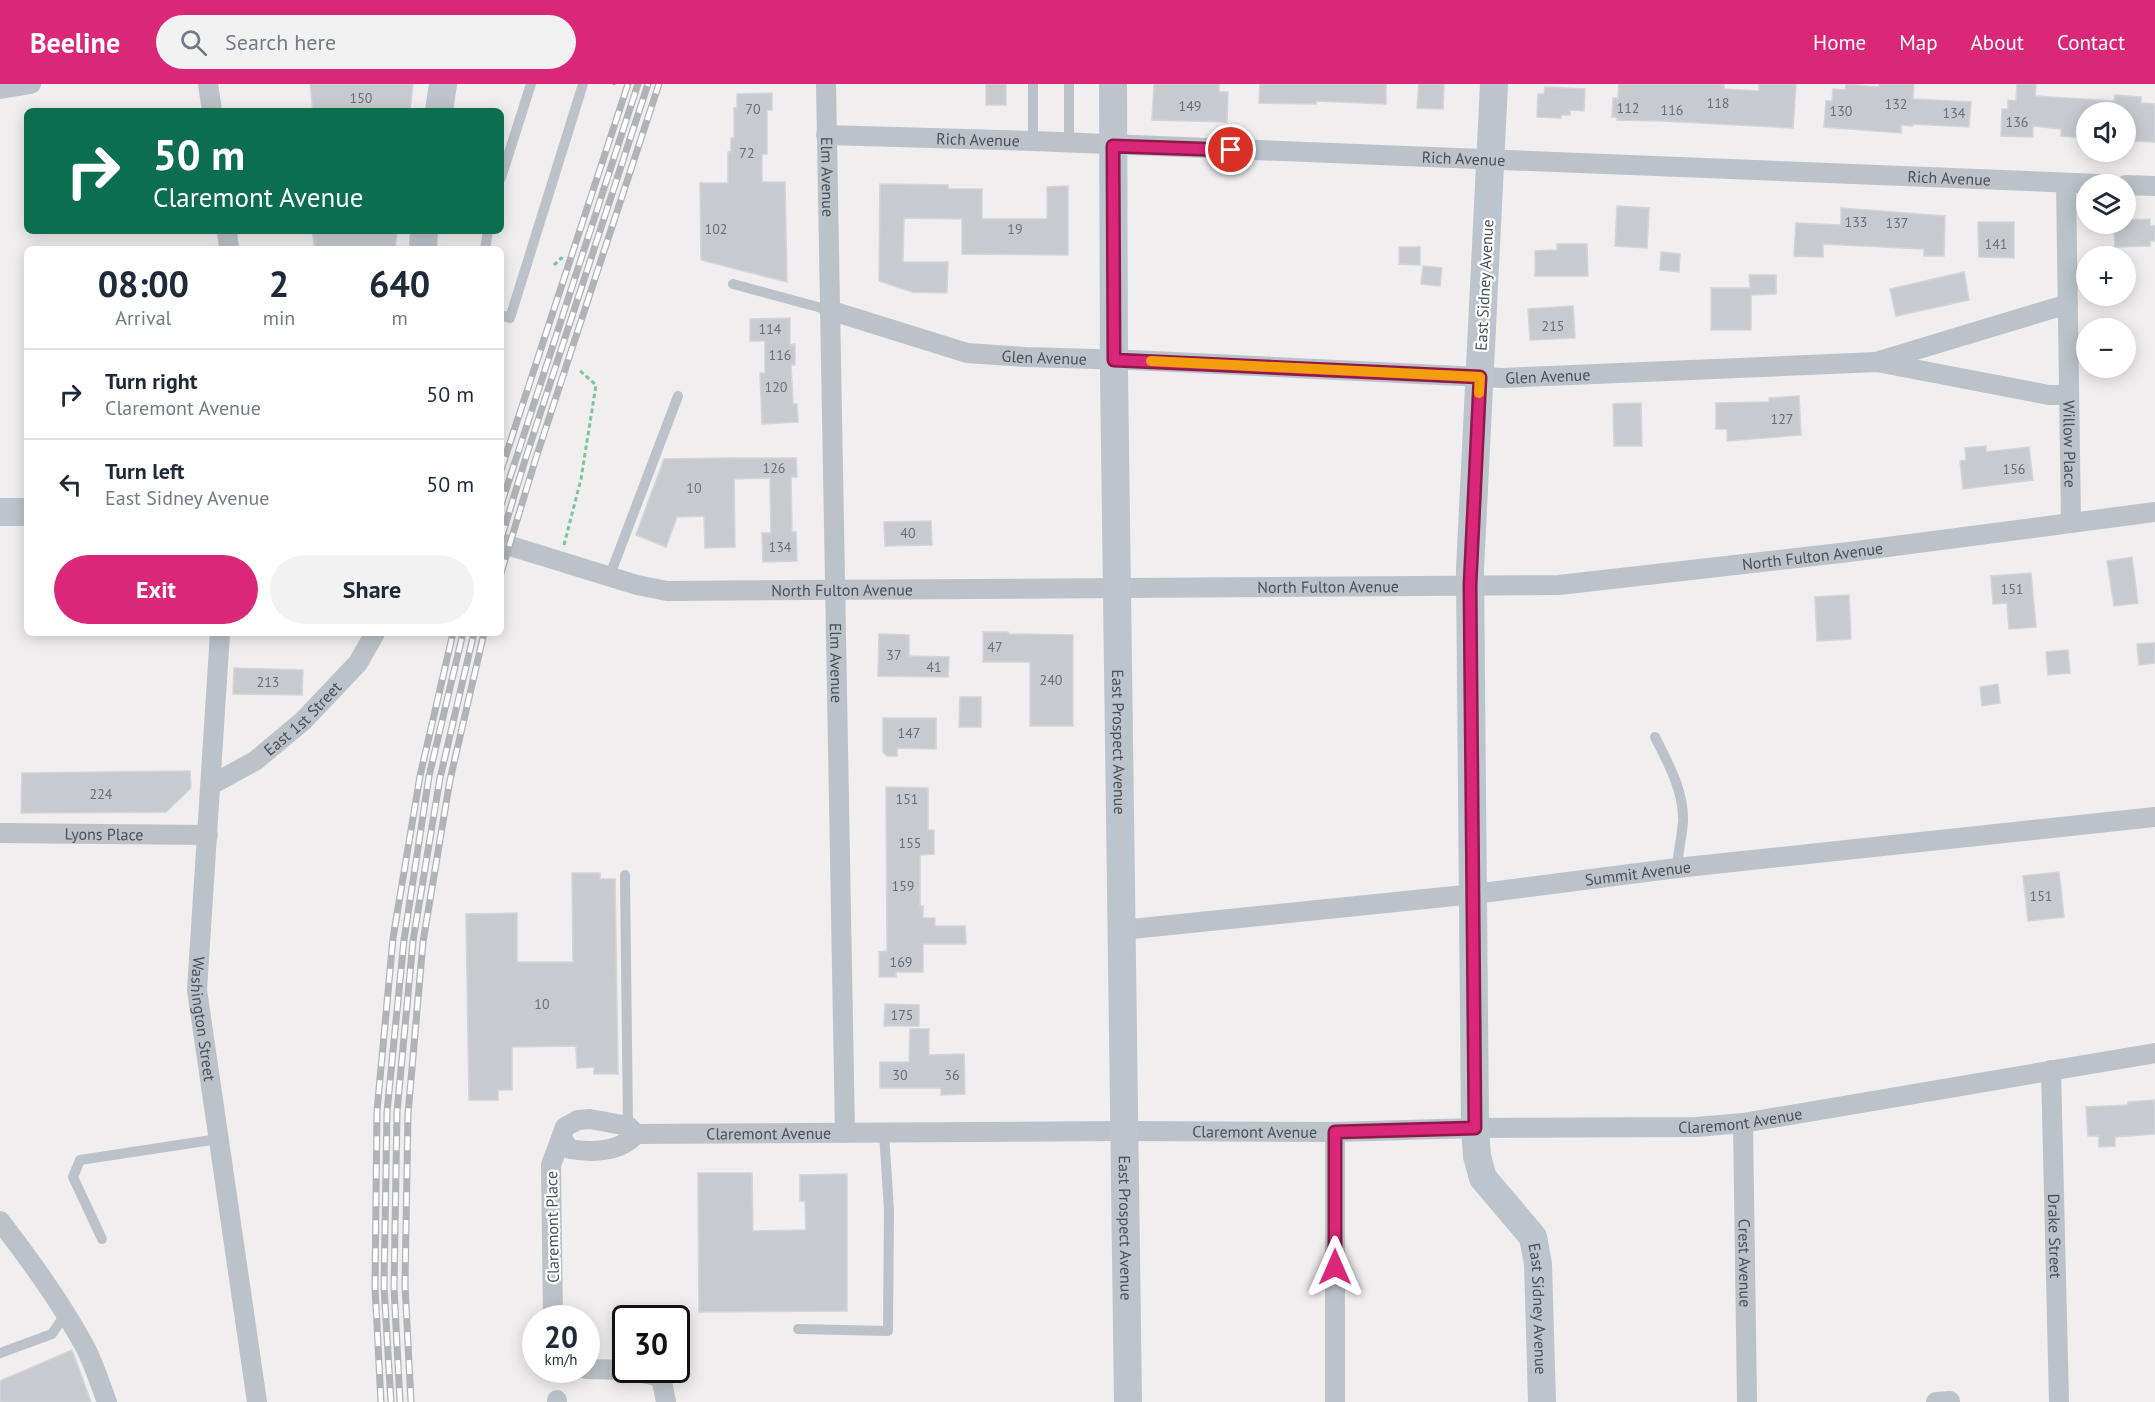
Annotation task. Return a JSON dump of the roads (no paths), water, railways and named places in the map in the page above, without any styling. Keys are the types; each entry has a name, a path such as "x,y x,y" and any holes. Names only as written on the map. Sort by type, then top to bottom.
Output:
{"street":[{"path":"0,89 31,84"},
{"path":"208,84 212,108"},
{"path":"439,108 443,84"},
{"name":"Elm Avenue","path":"826,84 845,1133"},
{"name":"East Prospect Avenue","path":"1113,84 1114,360 1128,1402"},
{"name":"East Sidney Avenue","path":"1494,84 1470,585 1475,1128 1477,1156 1484,1178 1533,1237 1538,1264 1542,1402"},
{"name":"Rich Avenue","path":"826,135 1033,141 2076,183"},
{"name":"Willow Place","path":"2066,183 2071,523"},
{"path":"2136,185 2155,186"},
{"name":"Glen Avenue","path":"1877,362 2068,304"},
{"name":"Glen Avenue","path":"829,310 967,352 1025,357 1502,378 1877,362 2049,396 2069,395"},
{"path":"0,512 24,512"},
{"name":"North Fulton Avenue","path":"504,545 637,585 667,591 1559,585 1849,552 2155,512"},
{"name":"Washington Street","path":"220,636 196,990 257,1402"},
{"name":"East 1st Street","path":"211,785 255,761 303,721 358,663 373,636"},
{"name":"Summit Avenue","path":"1122,930 1474,894 1677,868 2155,817"},
{"name":"Lyons Place","path":"0,833 208,835"},
{"name":"Claremont Avenue","path":"632,1130 628,1144 613,1148 583,1151 570,1149 561,1138 565,1127 578,1120 590,1119 632,1130 845,1133 1335,1132 1475,1128 1696,1127 1743,1123 2155,1053"},
{"name":"Drake Street","path":"2051,1070 2059,1402"},
{"name":"Crest Avenue","path":"1743,1123 1747,1402"},
{"path":"1335,1132 1335,1402"},
{"name":"Claremont Place","path":"553,1305 551,1165 561,1138"},
{"path":"0,1221 32,1262 66,1313 86,1349 107,1402"},
{"path":"600,1369 630,1370 661,1377 666,1402"}],"lane":[{"path":"504,169 531,84"},
{"path":"504,316 510,318 583,84"},
{"path":"1033,84 1033,141"},
{"path":"1069,84 1069,143"},
{"path":"732,284 829,310"},
{"path":"610,575 678,396"},
{"path":"1655,737 1673,775 1681,799 1683,822 1677,868"},
{"path":"625,875 632,1130"},
{"path":"798,1329 888,1331 889,1210 884,1133"},
{"path":"102,1239 73,1177 80,1160 218,1139"},
{"path":"0,1353 52,1334 66,1313"}],"railway":[{"path":"504,461 628,84"},
{"path":"504,496 638,84"},
{"path":"504,529 648,84"},
{"path":"504,563 535,461 659,84"},
{"path":"381,1402 375,1287 377,1111 393,938 420,776 452,636"},
{"path":"391,1402 384,1287 387,1112 404,940 429,776 462,636"},
{"path":"400,1402 394,1288 397,1112 413,941 440,778 473,636"},
{"path":"411,1402 405,1285 408,1114 423,942 450,780 483,636"}]}
